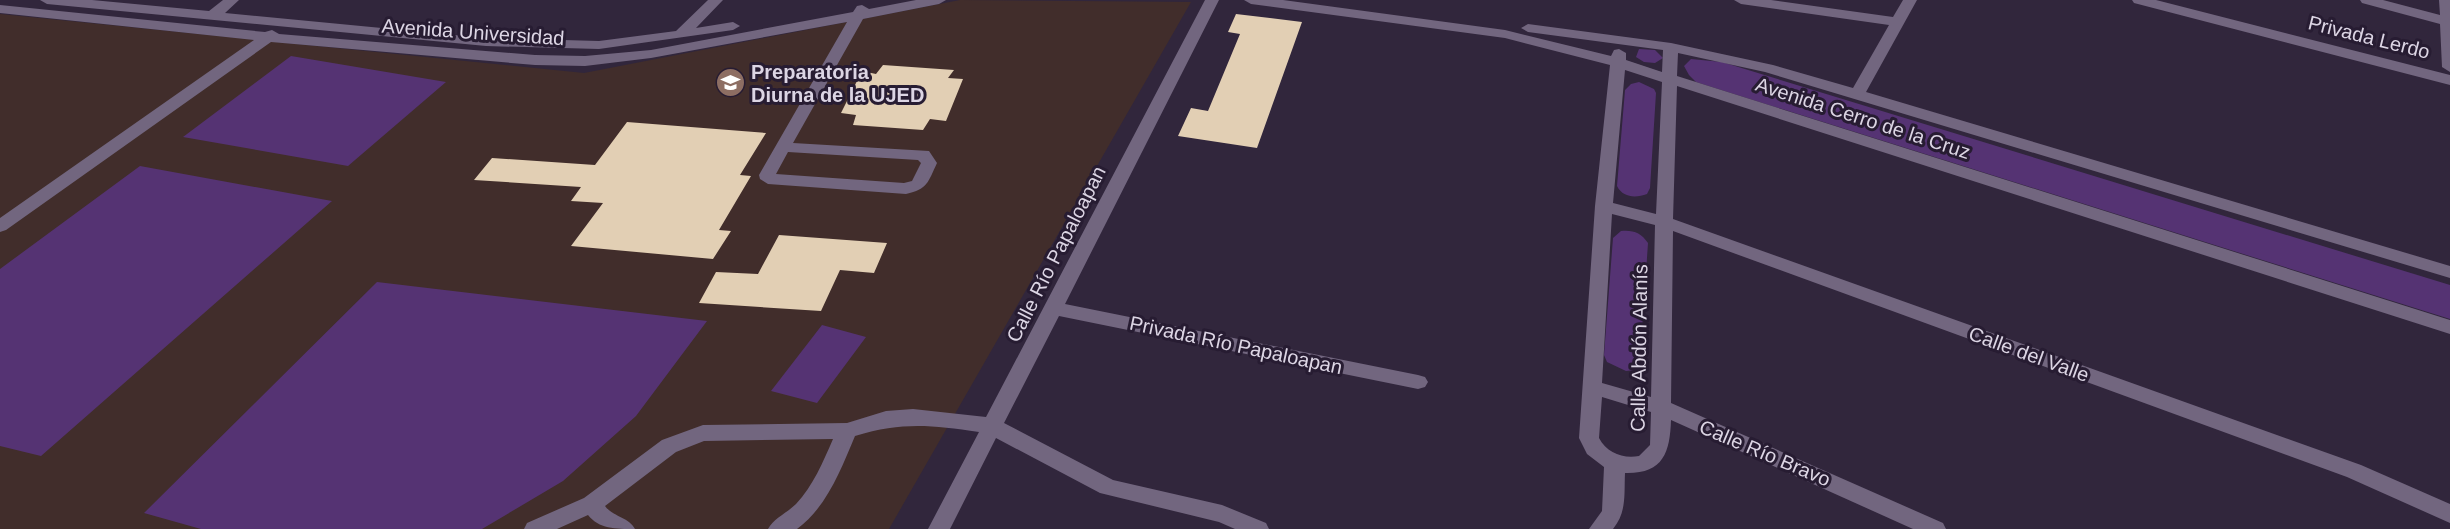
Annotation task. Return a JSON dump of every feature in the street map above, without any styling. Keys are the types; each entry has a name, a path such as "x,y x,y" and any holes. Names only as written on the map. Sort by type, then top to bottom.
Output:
{"street":[{"name":"Avenida Universidad","path":"47,0 498,42 600,45 680,35 868,4 939,0"},
{"path":"211,17 232,0"},
{"path":"680,35 716,0"},
{"name":"Calle Río Papaloapan","path":"939,529 1212,0"},
{"name":"Avenida Cerro de la Cruz","path":"1251,0 1505,34 1594,55 2450,327"},
{"name":"Avenida Cerro de la Cruz","path":"1319,0 1671,47 1768,68 1858,93 2450,272"},
{"path":"1741,0 1897,22"},
{"path":"1858,93 1910,0"},
{"name":"Privada Lerdo","path":"2139,0 2450,80"},
{"path":"2367,0 2447,21"},
{"path":"2446,0 2450,68"},
{"name":"Avenida Universidad","path":"0,9 268,37 535,60 585,61 651,54 868,4"},
{"path":"783,147 923,155 929,163 919,184 906,189 768,179 767,175 836,50 868,4"},
{"path":"0,226 286,24"},
{"name":"Calle Abdón Alanís","path":"1618,39 1619,64 1604,206 1590,444 1615,463 1636,465 1653,458 1660,445 1664,222 1671,47"},
{"name":"Calle del Valle","path":"1604,206 1664,222 2354,471 2450,514"},
{"name":"Privada Río Papaloapan","path":"1054,308 1418,382"},
{"name":"Calle Río Bravo","path":"1592,387 1660,408 1935,529"},
{"path":"535,529 592,504 669,446 703,433 847,431 886,419 913,417 992,426 1108,487 1222,514 1258,529"},
{"path":"779,529 793,519 825,479 847,431"},
{"path":"1600,529 1613,514 1615,463"},
{"path":"592,504 602,519 624,529"}],"shaded area":[{"path":"960,0 1191,2 889,529 0,529 0,14 584,73"},
{"path":"1639,49 1655,50 1663,58 1655,63 1644,62 1636,57"},
{"path":"291,56 446,82 348,166 183,137"},
{"path":"1691,59 1722,62 2450,285 2450,319 1696,82 1684,66"},
{"path":"1639,82 1654,89 1656,93 1650,188 1647,194 1634,196 1626,195 1617,186 1625,90 1631,84"},
{"path":"140,166 332,201 41,456 0,446 0,269"},
{"path":"1621,231 1637,233 1648,243 1640,361 1635,370 1626,371 1607,362 1604,355 1613,238"},
{"path":"377,282 707,321 636,416 563,481 482,529 201,529 144,513"},
{"path":"822,325 866,337 817,403 771,391"}],"building":[{"path":"1236,14 1302,22 1257,148 1178,136 1191,108 1208,111 1240,34 1228,32"},
{"path":"883,65 954,70 948,78 963,79 946,121 930,119 923,130 853,125 856,115 841,113 862,71 876,74"},
{"path":"627,122 766,133 740,175 751,176 719,230 731,231 713,259 571,246 603,203 571,201 581,187 474,180 492,158 595,165"},
{"path":"779,235 887,243 874,273 840,270 821,311 699,303 716,272 758,274"}],"place":[{"name":"Preparatoria Diurna de la UJED","path":"730,83"}]}
